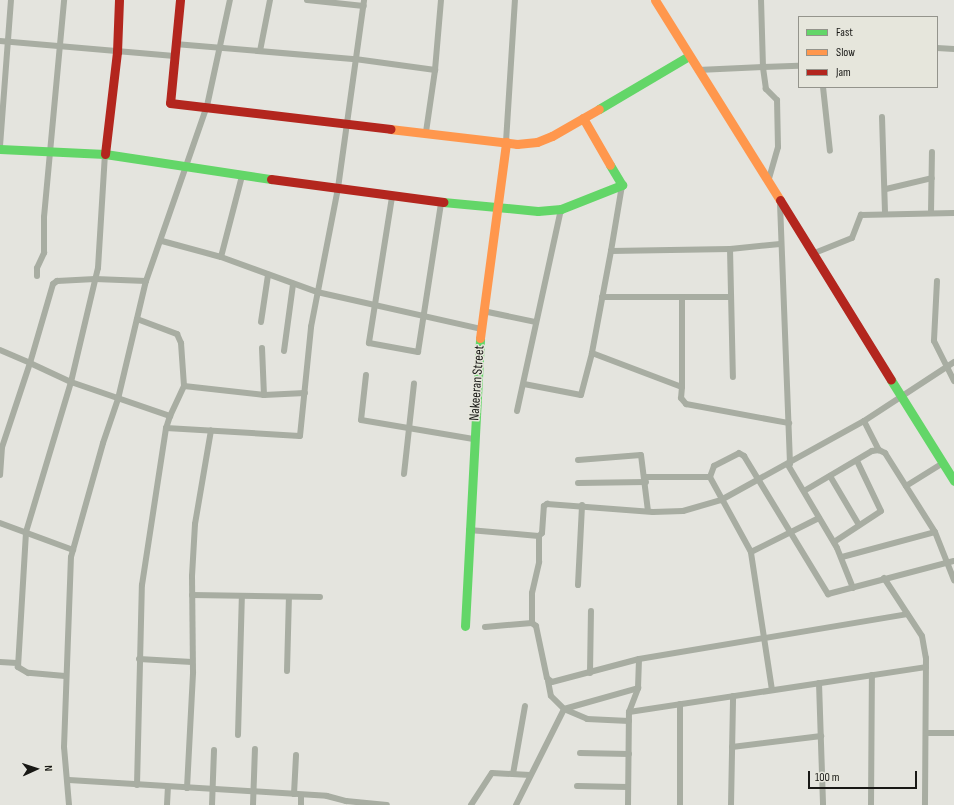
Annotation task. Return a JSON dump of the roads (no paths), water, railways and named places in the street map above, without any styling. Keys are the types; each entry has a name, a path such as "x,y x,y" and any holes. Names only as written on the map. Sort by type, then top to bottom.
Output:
{"street":[{"path":"12,0 0,147 50,154 105,154 186,168 338,188 392,197 532,212 561,209 622,185"},
{"path":"37,276 37,268 44,252 44,217 58,46 64,0"},
{"path":"65,676 28,673 21,671 17,663 26,532 71,382 95,279 105,154 117,52 119,0"},
{"path":"180,0 170,103 346,122 506,142 537,142 583,118 689,56"},
{"path":"70,805 69,780 64,747 65,676 73,550 103,443 118,399 146,281 162,241 207,106 221,48 230,0"},
{"path":"260,51 270,0"},
{"path":"166,428 300,436 317,292 338,188 346,122 364,3 307,0"},
{"path":"426,132 436,70 441,0"},
{"path":"506,142 515,0"},
{"path":"654,0 812,254 902,395 954,481"},
{"path":"761,0 763,67 766,89 777,100 778,147 768,183"},
{"path":"0,41 174,56"},
{"path":"175,44 355,59 436,70"},
{"path":"938,48 954,49"},
{"path":"698,70 798,66"},
{"path":"823,88 830,152"},
{"path":"882,117 882,167 886,188 885,213"},
{"path":"524,384 581,395 592,353 622,185 583,118"},
{"name":"Nakeeran Street","path":"466,626 473,439 481,329 506,142"},
{"path":"931,213 932,152"},
{"path":"221,257 242,176"},
{"path":"886,188 932,178"},
{"path":"392,197 369,343 418,352 441,203"},
{"path":"780,203 780,244 789,465 842,557 853,588"},
{"path":"517,411 524,384 535,322 561,209"},
{"path":"812,254 852,238 861,215 885,213 954,214"},
{"path":"162,241 221,257 317,292 481,329"},
{"path":"611,251 730,249 780,244"},
{"path":"730,249 733,377"},
{"path":"261,322 268,275"},
{"path":"0,476 2,447 30,363 53,284 57,281 95,279 146,281"},
{"path":"937,281 933,334 945,366 954,381"},
{"path":"284,351 293,284"},
{"path":"602,297 731,297"},
{"path":"682,297 681,398 686,404 788,423"},
{"path":"483,311 535,322"},
{"path":"137,319 177,334 181,343 184,386 166,428 142,585 137,785"},
{"path":"262,348 264,395"},
{"path":"0,350 71,382 170,416"},
{"path":"592,353 682,387"},
{"path":"629,721 587,719 564,709 551,696 538,630 532,623 532,593 539,562 539,536 542,533 544,506 559,503 648,512 683,511 721,500 789,465 864,421 945,366 954,362"},
{"path":"366,375 361,420 473,439"},
{"path":"404,474 414,384"},
{"path":"184,386 264,395 305,393"},
{"path":"864,421 879,450 885,453 935,532 951,562 954,580"},
{"path":"187,788 192,662 192,595 196,524 211,430"},
{"path":"804,491 879,450"},
{"path":"772,690 751,552 721,500 710,477 714,466 742,453 828,594 884,578 951,562"},
{"path":"578,460 641,455 648,512"},
{"path":"834,542 882,511 857,461"},
{"path":"906,486 943,463"},
{"path":"830,476 859,525"},
{"path":"578,483 710,477"},
{"path":"578,585 582,505"},
{"path":"751,552 792,534 819,518"},
{"path":"0,523 73,550"},
{"path":"469,530 539,536"},
{"path":"842,557 935,532"},
{"path":"884,578 922,636 926,667 925,805"},
{"path":"192,595 320,597"},
{"path":"238,735 242,596"},
{"path":"287,671 289,597"},
{"path":"590,673 591,610"},
{"path":"548,681 557,682 639,659 907,614"},
{"path":"486,626 532,623"},
{"path":"139,659 192,662"},
{"path":"628,805 629,712 638,688 639,659"},
{"path":"0,662 17,663"},
{"path":"629,712 926,667"},
{"path":"871,805 872,675"},
{"path":"819,683 823,805"},
{"path":"516,805 564,709 638,688"},
{"path":"731,805 733,696"},
{"path":"680,704 680,805"},
{"path":"513,774 525,706"},
{"path":"926,733 954,733"},
{"path":"732,747 821,736"},
{"path":"253,805 255,749"},
{"path":"212,805 214,750"},
{"path":"580,753 629,754"},
{"path":"294,794 296,755"},
{"path":"471,805 488,776 496,772 530,776"},
{"path":"69,780 89,780 137,785 327,796 343,803 386,805"},
{"path":"577,786 628,786"},
{"path":"167,805 168,787"},
{"path":"301,795 301,805"}]}
